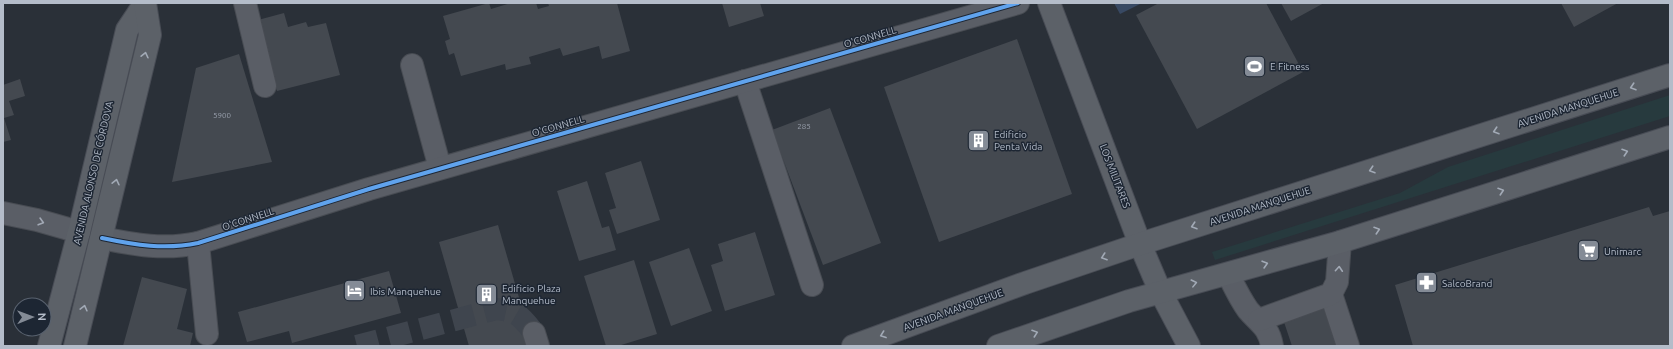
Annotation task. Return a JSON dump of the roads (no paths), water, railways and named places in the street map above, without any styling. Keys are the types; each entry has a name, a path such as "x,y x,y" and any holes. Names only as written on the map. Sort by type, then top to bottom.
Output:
{"main road":[{"name":"AVENIDA ALONSO DE CÓRDOVA","path":"49,346 79,232 127,30 145,3"},
{"name":"AVENIDA ALONSO DE CÓRDOVA","path":"75,346 150,35 145,3"},
{"name":"LOS MILITARES","path":"1049,3 1140,244 1160,291 1189,346"},
{"name":"AVENIDA MANQUEHUE","path":"852,346 1025,283 1140,244 1670,75"},
{"path":"998,346 1160,291 1228,274 1340,242 1670,137"}],"street":[{"path":"245,3 265,86"},
{"name":"O'CONNELL","path":"102,238 155,247 177,247 198,243 440,168 1018,3"},
{"path":"412,65 440,168"},
{"path":"745,81 812,285"},
{"path":"3,213 37,220 79,232"},
{"path":"1260,320 1331,294 1337,282 1340,242"},
{"path":"198,243 207,334"},
{"path":"1228,274 1249,311 1260,320 1266,329 1272,346"},
{"path":"1331,294 1348,346"}],"water":[{"path":"1114,3 1142,3 1120,14"}],"tunnel":[{"path":"357,346 496,309 509,311 518,315 526,322 534,333"}],"place":[{"name":"E Fitness","path":"1255,66"},
{"name":"Edificio Penta Vida","path":"978,140"},
{"name":"Unimarc","path":"1588,251"},
{"name":"SalcoBrand","path":"1427,283"},
{"name":"Ibis Manquehue","path":"354,291"},
{"name":"Edificio Plaza Manquehue","path":"486,294"}]}
